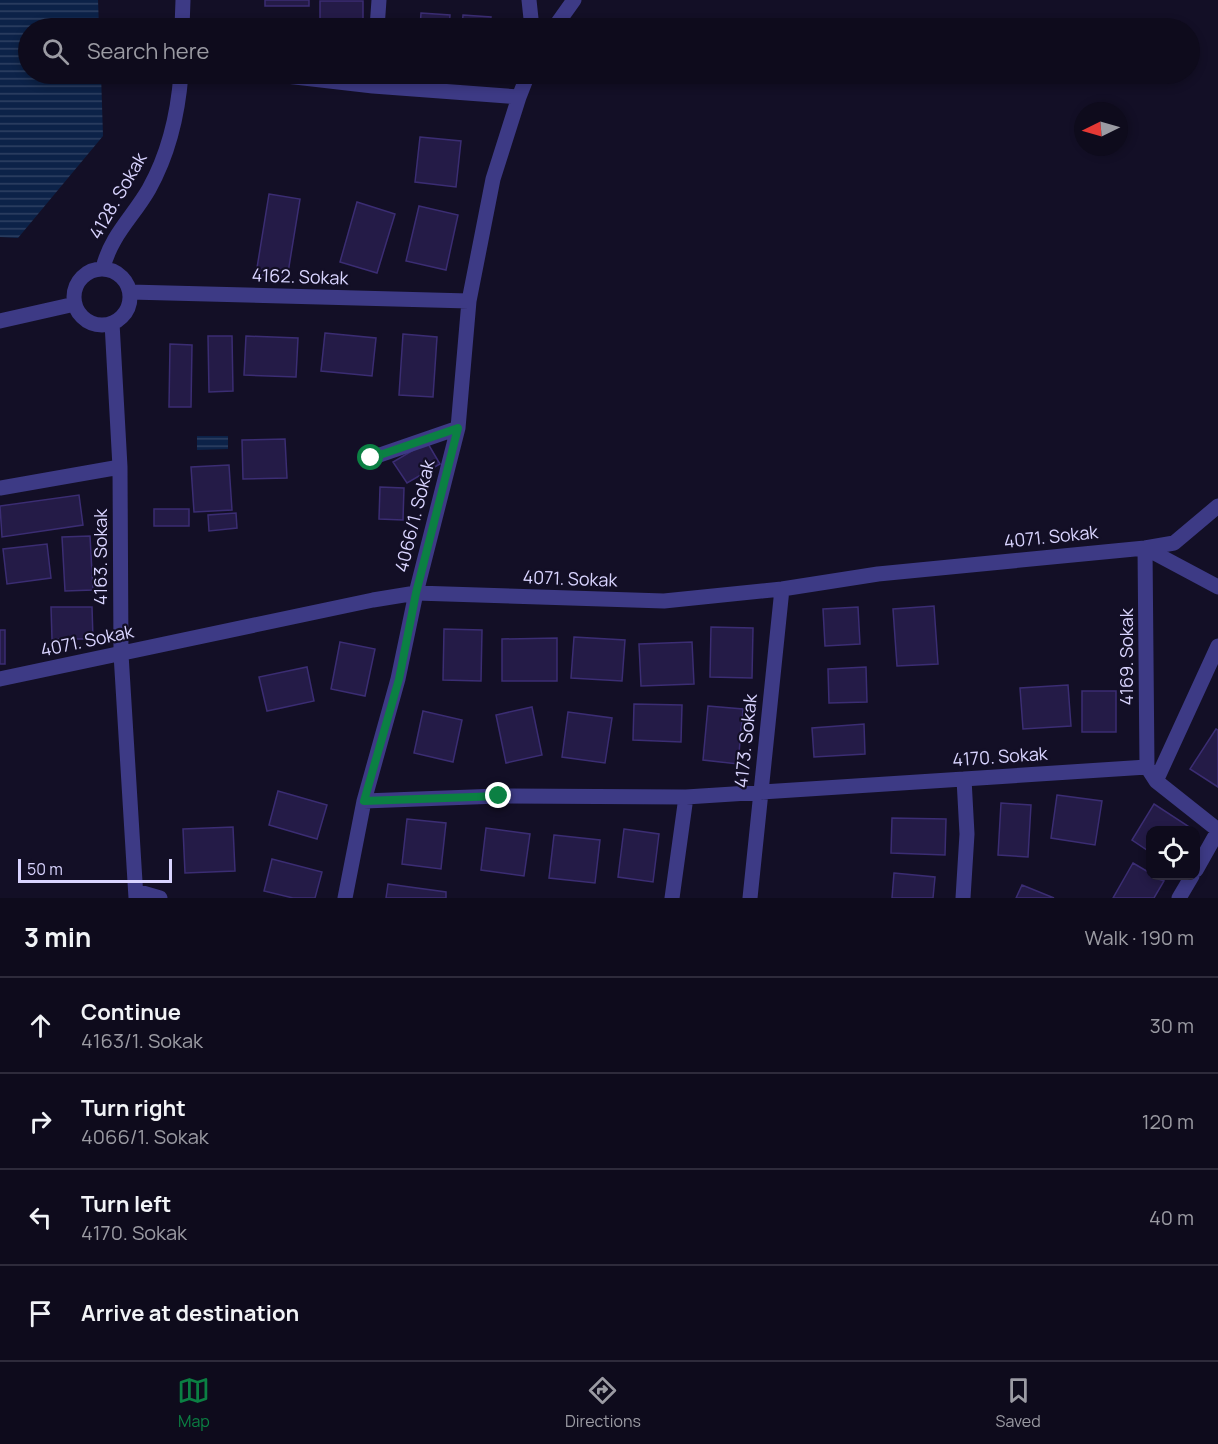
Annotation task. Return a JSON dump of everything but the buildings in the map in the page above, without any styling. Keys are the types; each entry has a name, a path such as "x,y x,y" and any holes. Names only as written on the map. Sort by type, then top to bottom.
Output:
{"street":[{"path":"182,18 183,0"},
{"path":"378,18 379,0"},
{"path":"529,0 531,18"},
{"path":"561,18 574,0"},
{"name":"4128. Sokak","path":"103,268 112,241 144,197 162,162 173,130 180,84"},
{"path":"407,84 519,97"},
{"name":"4066/1. Sokak","path":"345,898 364,801 399,679 416,593 458,428 469,301 494,179 524,84"},
{"path":"103,268 121,275 130,292 127,311 120,319 112,323 102,325 92,323 78,312 75,304 74,295 81,279 87,273 103,268"},
{"name":"4162. Sokak","path":"130,292 469,301"},
{"path":"0,321 75,304"},
{"name":"4163. Sokak","path":"112,323 120,467 121,654 136,895"},
{"path":"371,458 458,428"},
{"path":"0,488 120,467"},
{"name":"4071. Sokak","path":"0,679 416,593 664,601 782,589 878,574 1145,548 1174,543 1218,506"},
{"path":"1145,548 1218,587"},
{"name":"4169. Sokak","path":"1145,548 1147,767"},
{"name":"4173. Sokak","path":"750,898 782,589"},
{"path":"1156,781 1218,646"},
{"path":"1147,767 1156,781 1218,830 1200,863"},
{"name":"4170. Sokak","path":"686,797 1147,767"},
{"path":"963,898 967,834 964,779"},
{"path":"364,801 499,796 686,797 672,898"},
{"path":"1179,898 1190,880"},
{"path":"136,895 160,898"}],"water":[{"path":"0,0 98,0 99,18 18,18 18,84 101,84 103,136 18,238 0,237"},
{"path":"197,436 228,436 228,449 197,450"}],"route":[{"path":"371,458 458,428 416,593 399,679 364,801 499,796"}]}
